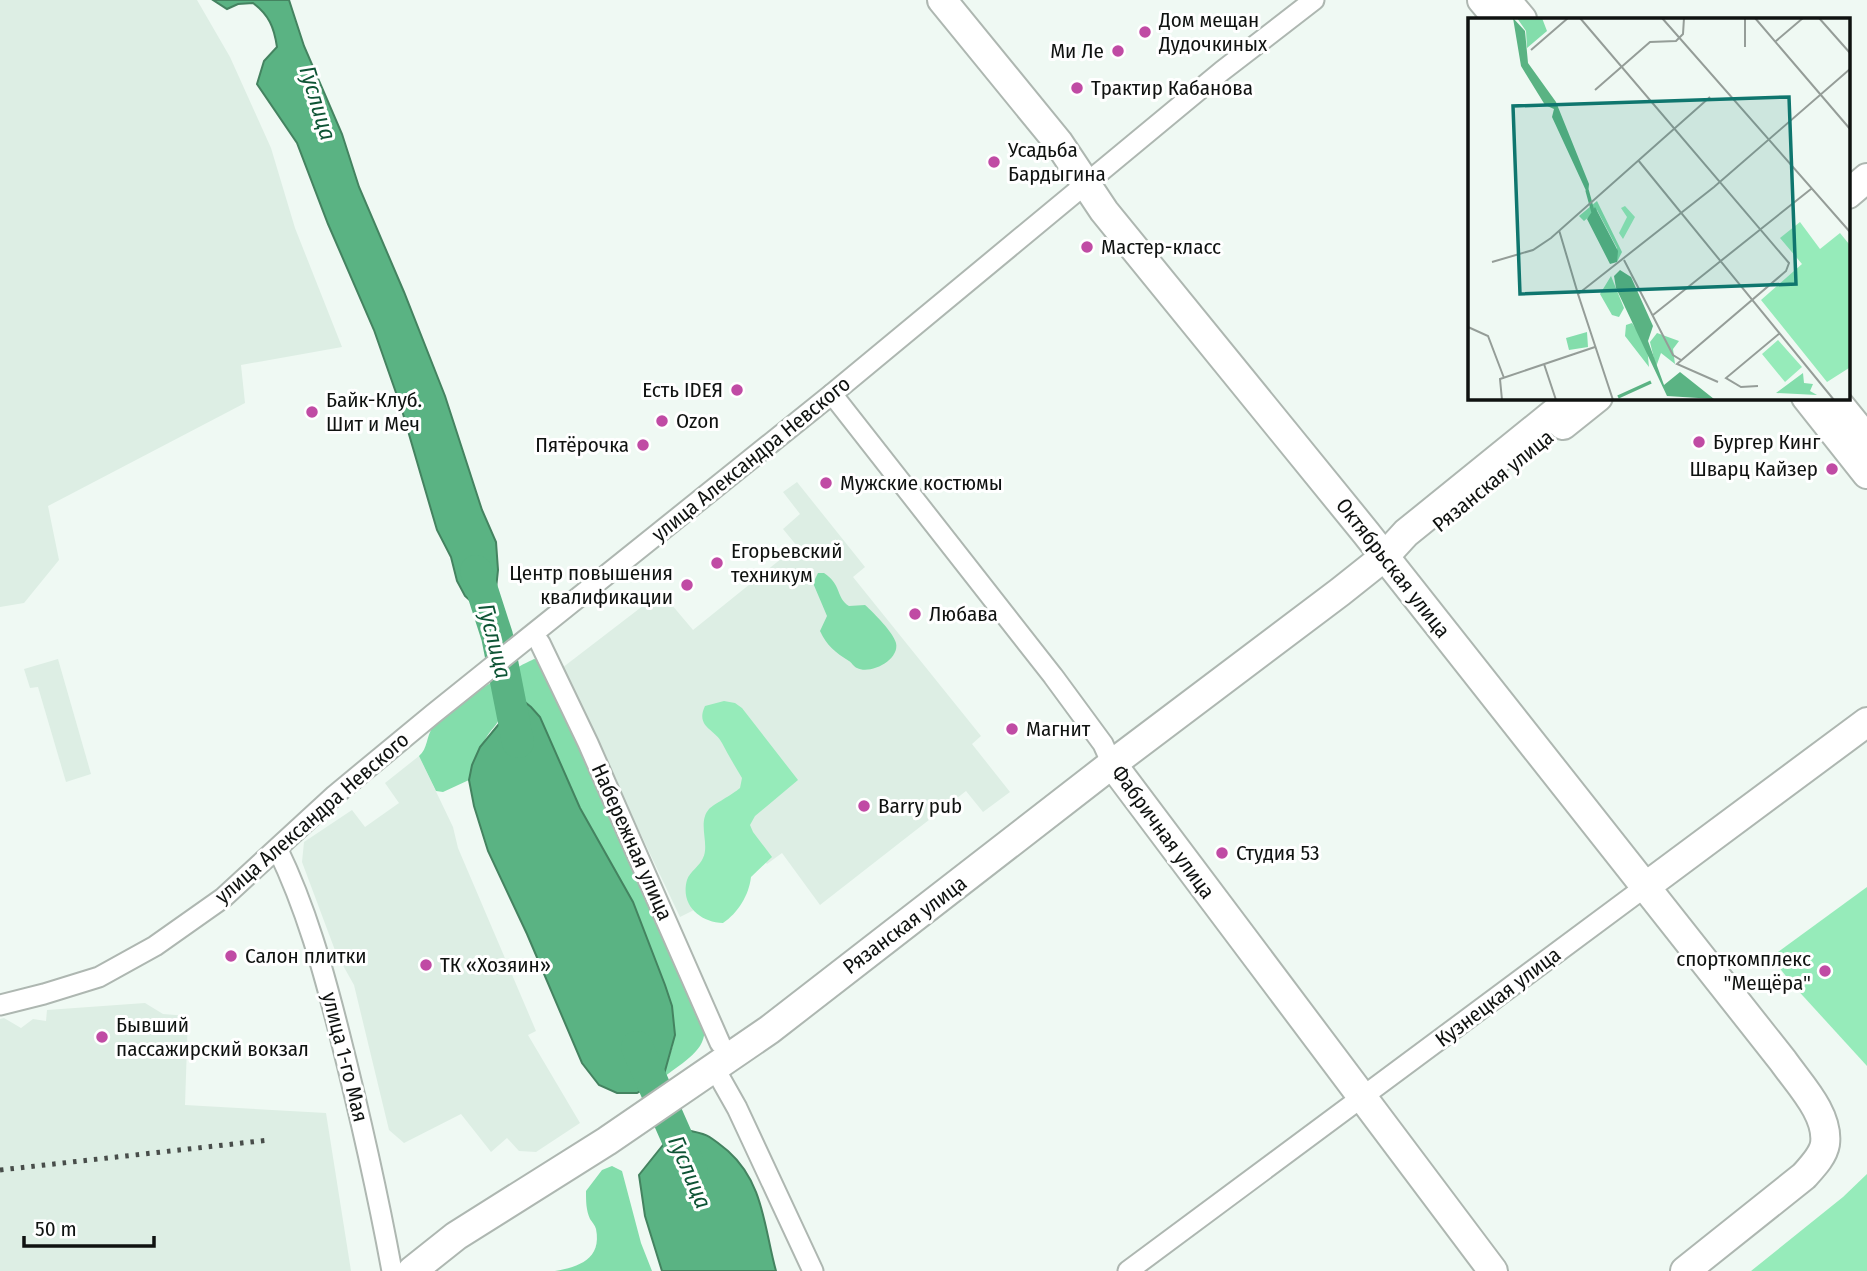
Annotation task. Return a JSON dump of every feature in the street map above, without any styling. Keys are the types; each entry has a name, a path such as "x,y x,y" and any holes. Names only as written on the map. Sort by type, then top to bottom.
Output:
{"street":[{"name":"Октябрьская улица","path":"942,0 1058,142 1104,211 1384,557 1783,1061 1811,1101 1825,1127 1825,1146 1816,1162 1804,1176 1685,1271"},
{"name":"улица Александра Невского","path":"0,1005 75,986 110,971 155,946 223,898 345,787 481,676 533,640 1085,182 1314,0"},
{"path":"1482,0 1497,18"},
{"path":"1506,0 1521,18"},
{"path":"1850,169 1867,155"},
{"path":"1850,192 1867,178"},
{"name":"Фабричная улица","path":"832,394 1054,676 1103,744 1112,764 1493,1271"},
{"name":"Рязанская улица","path":"412,1271 456,1236 607,1141 993,858 1384,557 1406,533 1572,399"},
{"name":"Рязанская улица","path":"1384,557 1418,541 1596,399"},
{"path":"1808,399 1867,474"},
{"path":"1835,399 1867,439"},
{"name":"Набережная улица","path":"533,640 594,755 715,1061 813,1271"},
{"name":"Кузнецкая улица","path":"1128,1271 1867,722"},
{"name":"улица 1-го Мая","path":"278,850 295,884 329,994 373,1170 391,1271"}],"shaded area":[{"path":"0,0 197,0 230,57 271,148 295,228 342,347 241,365 245,403 48,506 59,560 24,603 0,607"},
{"path":"797,482 865,567 853,577 981,736 972,744 1010,792 983,812 966,791 820,905 782,853 767,864 764,861 702,906 680,917 562,668 661,592 693,630 797,546 783,529 800,514 783,492"},
{"path":"818,573 824,573 834,582 845,603 849,606 865,605 887,628 896,643 896,649 889,660 876,668 863,670 855,667 829,645 820,631 827,616 813,583"},
{"path":"58,659 91,774 66,782 38,687 30,688 24,669"},
{"path":"534,659 542,661 704,1027 702,1043 697,1050 663,1078 673,1045 652,953 633,902 580,808 540,718 531,707 501,709 497,723 478,753 469,780 443,792 436,791 419,756 440,719 480,690"},
{"path":"724,701 735,703 742,708 798,780 755,816 750,825 772,857 751,877 742,903 723,923 707,919 694,911 686,897 686,889 688,877 702,861 705,852 704,821 709,809 740,788 742,778 719,738 702,719 705,706"},
{"name":"ТК «Хозяин»","path":"419,756 453,827 458,848 536,1031 528,1035 580,1123 536,1152 519,1151 507,1138 491,1152 461,1114 404,1143 389,1130 354,985 336,953 302,862 304,842 352,810 365,827 399,803 385,783"},
{"name":"спорткомплекс \"Мещёра\"","path":"1867,887 1867,1066 1771,957"},
{"path":"145,1003 163,1014 188,1016 185,1105 326,1113 351,1271 0,1271 0,1019 4,1018 21,1028 33,1019 46,1021 47,1010"},
{"path":"612,1166 622,1171 641,1243 652,1271 555,1271 580,1264 587,1260 596,1248 596,1229 588,1212 586,1191 602,1170"},
{"path":"1867,1174 1867,1271 1751,1271 1843,1197"}],"water":[{"path":"213,0 289,0 304,46 342,134 359,187 445,396 482,510 496,542 498,570 495,598 486,615 465,596 457,581 451,557 437,530 401,407 374,330 328,224 297,143 257,84 264,61 277,47 272,27 267,17 253,3 238,4 227,9"},
{"path":"520,698 540,717 580,808 633,902 672,1006 675,1035 663,1078 637,1093 617,1093 599,1085 582,1063 488,851 474,806 469,780 472,765 480,747 499,724 503,705"},
{"path":"685,1130 704,1134 717,1142 740,1164 749,1177 761,1207 776,1271 662,1271 645,1216 639,1175 671,1135"}],"waterway":[{"name":"Гуслица","path":"476,571 497,636 518,742"},
{"name":"Гуслица","path":"637,1047 692,1172"}],"railway":[{"path":"0,1170 269,1140"}],"place":[{"name":"Дом мещан Дудочкиных","path":"1145,32"},
{"name":"Ми Ле","path":"1118,51"},
{"name":"Трактир Кабанова","path":"1077,88"},
{"name":"Усадьба Бардыгина","path":"994,162"},
{"name":"Мастер-класс","path":"1087,247"},
{"name":"Есть IDЕЯ","path":"737,390"},
{"name":"Байк-Клуб. Шит и Меч","path":"312,412"},
{"name":"Ozon","path":"662,421"},
{"name":"Бургер Кинг","path":"1699,442"},
{"name":"Пятёрочка","path":"643,445"},
{"name":"Шварц Кайзер","path":"1832,469"},
{"name":"Мужские костюмы","path":"826,483"},
{"name":"Егорьевский техникум","path":"717,563"},
{"name":"Центр повышения квалификации","path":"687,585"},
{"name":"Любава","path":"915,614"},
{"name":"Магнит","path":"1012,729"},
{"name":"Barry pub","path":"864,806"},
{"name":"Студия 53","path":"1222,853"},
{"name":"Салон плитки","path":"231,956"},
{"name":"ТК «Хозяин»","path":"426,965"},
{"name":"спорткомплекс \"Мещёра\"","path":"1825,971"},
{"name":"Бывший пассажирский вокзал","path":"102,1037"}]}
